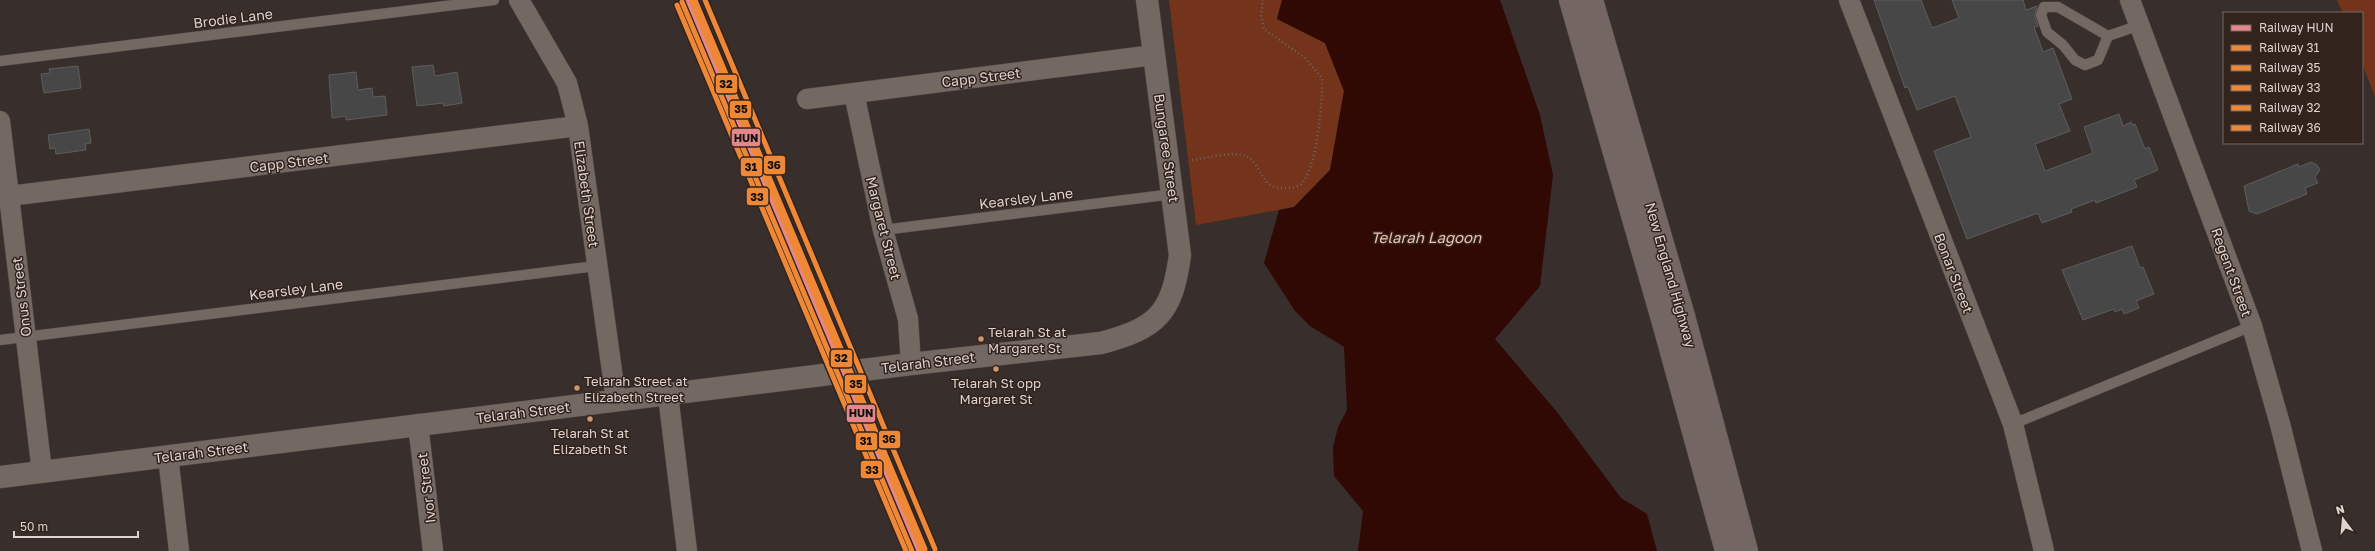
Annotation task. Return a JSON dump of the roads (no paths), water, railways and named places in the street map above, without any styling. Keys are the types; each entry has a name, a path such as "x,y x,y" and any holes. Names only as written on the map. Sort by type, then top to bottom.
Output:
{"highway":[{"name":"New England Highway","path":"1570,0 1662,319 1726,551"},
{"name":"New England Highway","path":"1592,0 1684,316 1747,551"}],"street":[{"name":"Elizabeth Street","path":"518,0 566,83 578,126 596,266 616,400"},
{"name":"Bungaree Street","path":"1147,0 1180,255 1172,296"},
{"name":"Bonar Street","path":"1849,0 2012,424 2044,551"},
{"name":"Regent Street","path":"2130,0 2252,326 2276,409 2312,551"},
{"name":"Capp Street","path":"807,99 1154,55"},
{"name":"Margaret Street","path":"854,93 883,230 908,319 911,364"},
{"name":"Onus Street","path":"0,121 5,197 26,336 42,472"},
{"name":"Capp Street","path":"5,197 578,126"},
{"name":"Telarah Street","path":"0,477 418,424 1108,341 1130,335 1154,321 1172,296"},
{"path":"668,395 687,551"},
{"name":"Ivor Street","path":"418,424 433,551"},
{"path":"168,456 179,551"}],"lane":[{"name":"Brodie Lane","path":"0,61 494,0"},
{"path":"2108,36 2058,7 2044,7 2041,14 2047,32 2063,44 2075,60 2085,64 2098,60 2108,36 2140,25"},
{"name":"Kearsley Lane","path":"883,230 1173,194"},
{"name":"Kearsley Lane","path":"0,340 596,266"},
{"path":"2012,424 2252,326"}],"water":[{"name":"Telarah Lagoon","path":"1282,0 1500,0 1540,115 1553,175 1540,286 1495,339 1557,412 1621,498 1647,514 1657,551 1358,551 1363,511 1334,476 1333,447 1338,427 1347,410 1344,347 1310,326 1295,311 1264,263 1279,210 1294,207 1330,170 1344,91 1325,43 1277,19"}],"rail line":[{"name":"HUN","path":"688,0 919,551"},
{"name":"35","path":"695,0 925,549"},
{"name":"36","path":"705,0 935,549"},
{"name":"31","path":"682,2 912,551"},
{"name":"32","path":"692,2 922,551"},
{"name":"33","path":"677,5 906,551"}],"place":[{"name":"Telarah St at Margaret St","path":"981,339"},
{"name":"Telarah St opp Margaret St","path":"996,369"},
{"name":"Telarah Street at Elizabeth Street","path":"577,388"},
{"name":"Telarah St at Elizabeth St","path":"590,419"}]}
